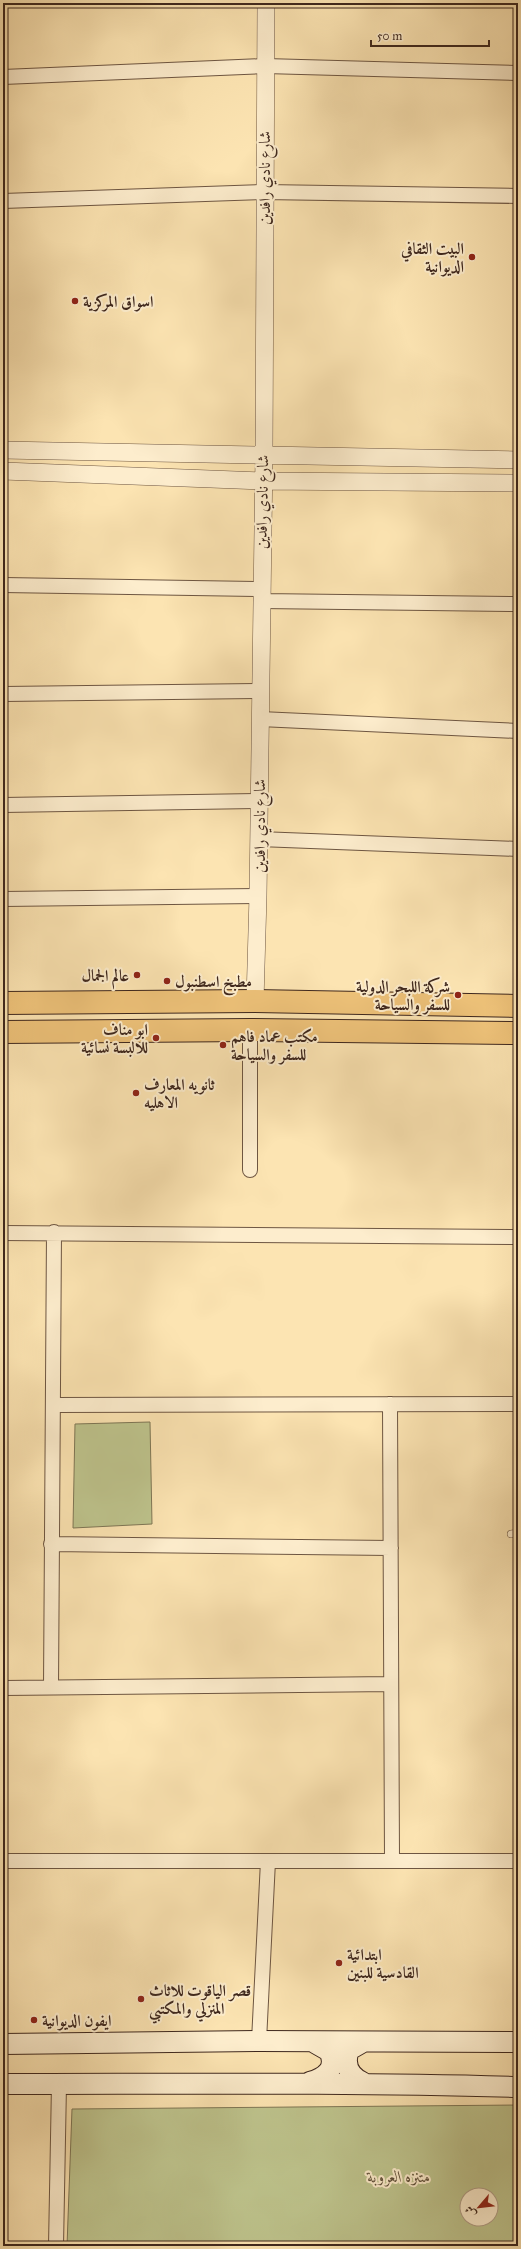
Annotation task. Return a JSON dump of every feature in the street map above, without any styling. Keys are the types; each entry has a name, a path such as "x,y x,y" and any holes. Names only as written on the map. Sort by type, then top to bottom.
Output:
{"main road":[{"path":"3,1003 255,1001 518,1006"},
{"path":"3,1032 250,1030 518,1033"},
{"path":"3,2044 259,2041 315,2043 518,2042"},
{"path":"363,2042 349,2050 347,2061 350,2074 355,2079 364,2083"},
{"path":"308,2083 328,2074 332,2062 329,2051 315,2043"},
{"path":"3,2084 220,2085 364,2083 518,2087"}],"street":[{"name":"شارع نادي رافدين","path":"255,1001 259,839 262,482 264,456 266,3"},
{"path":"3,77 265,66 518,73"},
{"path":"3,201 264,192 518,196"},
{"path":"3,450 518,460"},
{"path":"3,471 262,482 518,483"},
{"path":"3,585 518,604"},
{"path":"3,694 260,691"},
{"path":"260,718 518,731"},
{"path":"3,805 259,801"},
{"path":"259,839 518,849"},
{"path":"3,899 258,896"},
{"path":"250,1030 250,1170"},
{"path":"3,1233 54,1232 518,1237"},
{"path":"52,1687 51,1544 54,1232"},
{"path":"390,1404 392,1860"},
{"path":"53,1405 518,1404"},
{"path":"51,1544 391,1548"},
{"path":"3,1688 391,1684"},
{"path":"3,1861 518,1861"},
{"path":"259,2041 268,1861"},
{"path":"56,2246 59,2084"}],"green space":[{"path":"150,1422 152,1524 73,1528 75,1424"},
{"name":"متنزه العروبة","path":"518,2105 518,2246 67,2246 72,2109"}],"place":[{"name":"البيت الثقافي الديوانية","path":"472,257"},
{"name":"اسواق المركزية","path":"75,301"},
{"name":"عالم الجمال","path":"137,975"},
{"name":"مطبخ اسطنبول","path":"167,981"},
{"name":"شركة اللبحر الدولية للسفر والسياحة","path":"458,995"},
{"name":"ابو مناف للالبسة نسائية","path":"156,1038"},
{"name":"مكتب عماد فاهم للسفر والسياحة","path":"223,1045"},
{"name":"ثانويه المعارف الاهليه","path":"136,1093"},
{"name":"ابتدائية القادسية للبنين","path":"339,1963"},
{"name":"قصر الياقوت للاثاث المنزلي والمكتبي","path":"141,1999"},
{"name":"ايفون الديوانية","path":"34,2020"}]}
